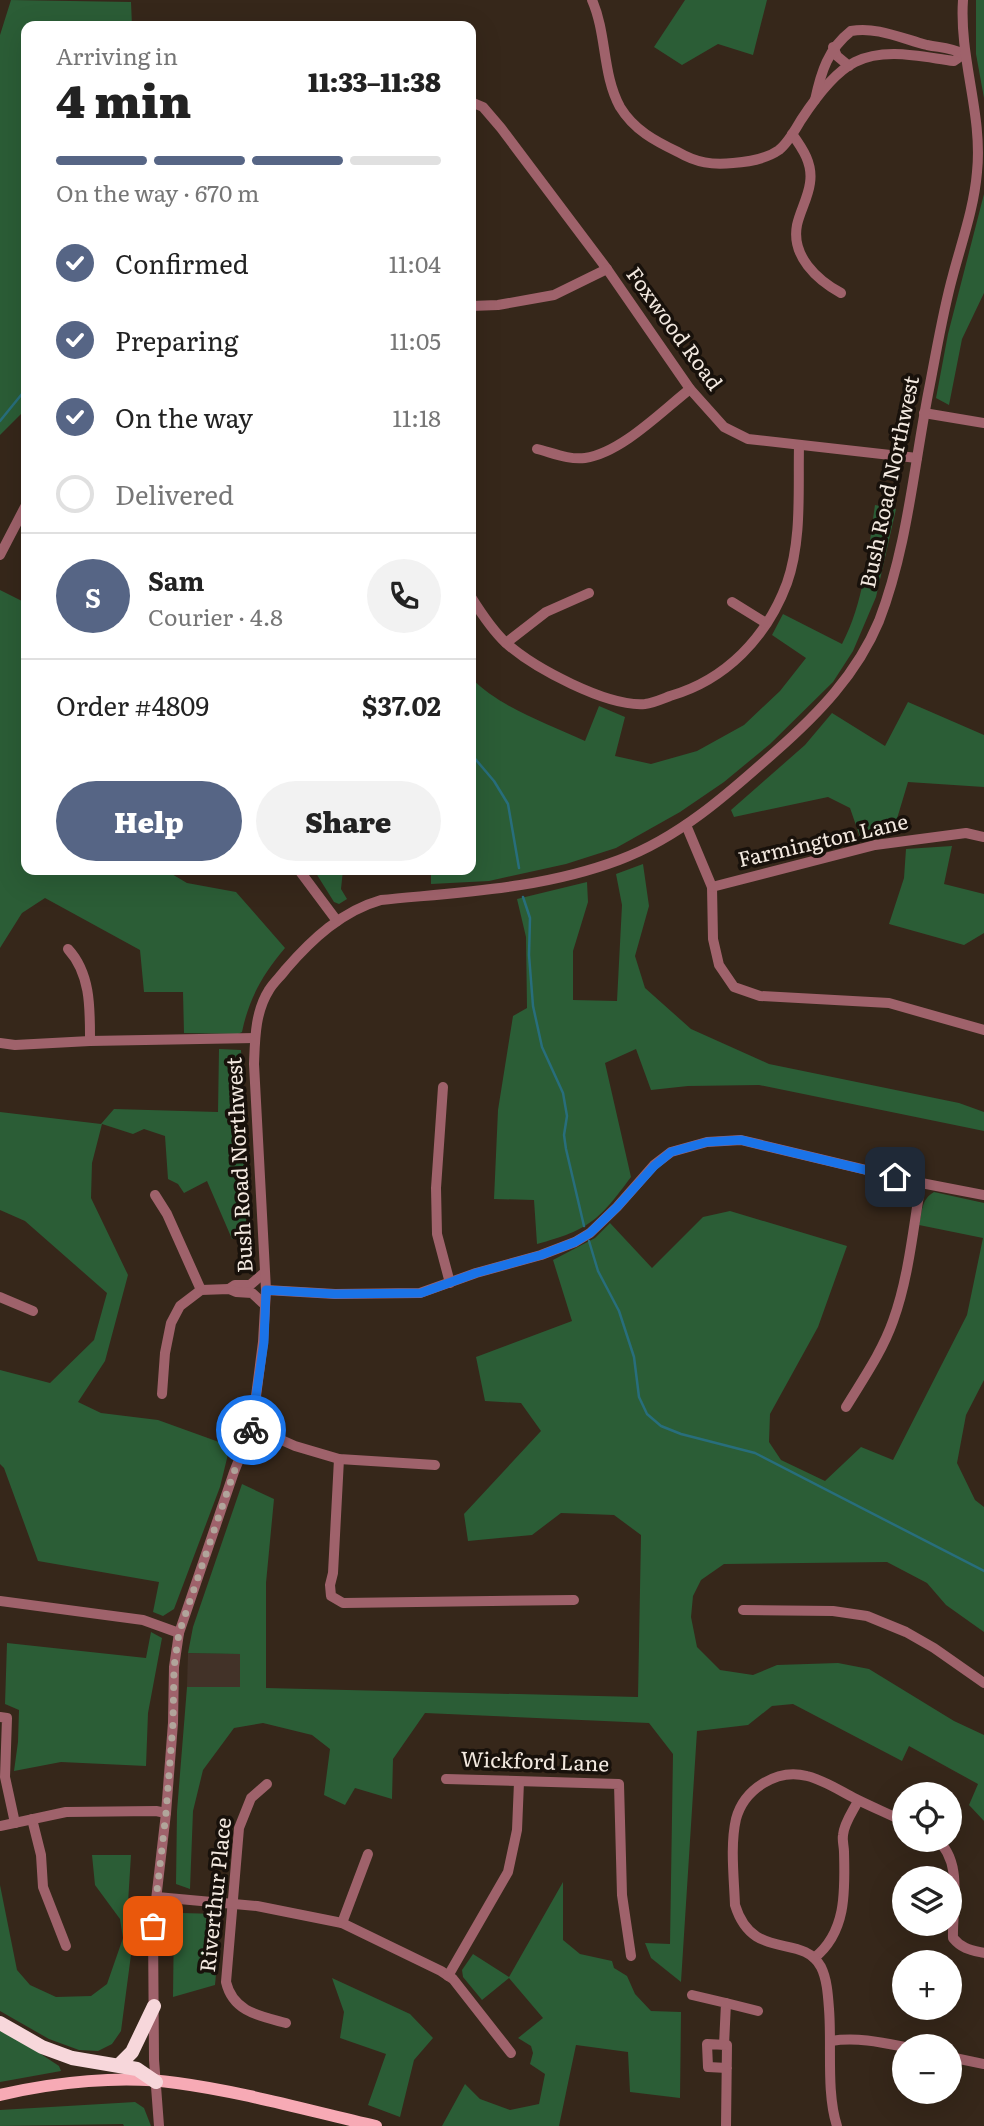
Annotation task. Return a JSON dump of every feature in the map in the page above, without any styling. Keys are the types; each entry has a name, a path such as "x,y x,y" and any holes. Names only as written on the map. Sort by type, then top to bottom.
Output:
{"highway":[{"path":"119,2065 132,2052 154,2006"},
{"path":"0,2023 42,2047 72,2058 137,2069 156,2082"}],"main road":[{"path":"0,2095 96,2081 175,2082 376,2126"}],"street":[{"path":"592,0 601,25 608,73 619,105 629,120 646,136 693,161 712,165 742,163 762,158 780,149 815,100 839,73 876,54 954,61 964,54 950,47 931,46 877,31 851,31 833,47 815,100"},
{"name":"Bush Road Northwest","path":"159,2126 154,2060 153,1926 166,1813 174,1667 179,1633 252,1427 264,1342 266,1290 255,1038 259,1014 269,990 302,952 337,921 363,905 381,900 496,890 573,874 621,859 686,825 738,785 794,736 824,707 854,668 878,622 901,544 952,276 973,200 979,136 964,54 963,0"},
{"path":"833,47 840,60 849,66"},
{"name":"Foxwood Road","path":"476,104 483,107 501,128 607,269 690,389 724,427 748,439 917,458"},
{"path":"792,134 807,154 810,183 796,238 808,268 815,277 841,293"},
{"path":"476,306 498,305 554,295 607,269"},
{"path":"537,449 568,458 585,458 608,452 690,389"},
{"path":"924,413 984,423"},
{"path":"476,605 506,642 531,662 599,696 645,704 691,690 716,677 743,654 766,623 787,583 797,539 799,446"},
{"path":"0,555 21,515"},
{"path":"506,642 546,611 589,593"},
{"path":"732,601 766,623"},
{"path":"686,825 712,887 713,939 719,965 734,987 760,996 888,1003 984,1030"},
{"name":"Farmington Lane","path":"712,887 875,845 966,833 984,837"},
{"path":"303,875 337,921"},
{"path":"68,950 77,960 82,972 90,1003 90,1041"},
{"path":"0,1043 15,1045 255,1038"},
{"path":"443,1087 436,1188 437,1234 450,1283"},
{"path":"266,1290 335,1294 421,1293 575,1242 590,1233 654,1166 671,1152 707,1142 741,1140 921,1183 984,1195"},
{"path":"846,1407 872,1365 893,1320 921,1183"},
{"path":"155,1195 167,1214 201,1290"},
{"path":"229,1289 235,1285 250,1285 264,1273"},
{"path":"162,1394 162,1372 171,1323 180,1306 201,1290 229,1289 251,1293 265,1305"},
{"path":"0,1297 33,1311"},
{"path":"252,1427 295,1446 339,1459 435,1465"},
{"path":"339,1459 333,1573 330,1585 331,1596 335,1600 343,1603 574,1600"},
{"path":"0,1601 143,1620 179,1633"},
{"path":"743,1610 833,1611 867,1616 906,1632 984,1682"},
{"path":"0,1717 7,1718 5,1777 15,1824"},
{"path":"837,2126 833,2114 831,2041 825,1978 814,1958 792,1948 765,1943 745,1928 738,1917 735,1905 736,1820 742,1805 758,1785 789,1775 806,1775 892,1816"},
{"name":"Wickford Lane","path":"446,1779 619,1784 622,1895 631,1956"},
{"path":"448,1976 508,1872 518,1820 519,1782"},
{"name":"Riverthur Place","path":"267,1784 251,1798 239,1828 225,1970 228,1993 234,2002 244,2010 286,2023"},
{"path":"814,1958 824,1950 840,1925 843,1896 842,1839 858,1801"},
{"path":"0,1826 66,1812 166,1813"},
{"path":"32,1819 41,1855 43,1887 66,1946"},
{"path":"948,1852 953,1869 953,1938 966,1949 984,1953"},
{"path":"342,1923 368,1854"},
{"path":"157,1897 298,1912 342,1923 448,1976 511,2053"},
{"path":"692,1994 758,2011"},
{"path":"724,2045 726,2003"},
{"path":"831,2041 845,2038 892,2044"},
{"path":"726,2126 727,2068 727,2045 707,2044 708,2067 727,2068"},
{"path":"962,2059 984,2064"}],"shaded area":[{"path":"188,1653 240,1654 240,1687 187,1687"}],"green space":[{"path":"11,0 131,2 132,21 21,21 21,414 0,435 0,35"},
{"path":"685,0 767,0 753,55 718,44 682,65 654,47"},
{"path":"976,0 984,0 984,98 976,54"},
{"path":"984,194 984,293 962,339 949,405 936,398 948,334"},
{"path":"875,505 896,509 876,597 853,651 833,682 770,744 724,782 680,812 616,848 566,864 489,881 431,884 431,875 476,875 476,683 510,706 585,741 599,706 625,717 615,756 651,764 697,751 744,725 780,691 806,658 772,635 783,614 842,644 855,612"},
{"path":"0,590 21,600 21,875 173,875 187,883 236,892 285,948 258,987 242,1032 238,1034 184,1033 183,992 144,992 140,950 45,898 22,913 0,948"},
{"path":"908,702 984,735 984,787 908,782 893,832 860,837 850,808 828,797 734,817 731,810 805,745 832,713 885,746"},
{"path":"952,846 944,884 984,894 984,933 964,945 889,924 904,878 906,849"},
{"path":"643,864 649,906 635,956 645,988 691,1029 769,1064 959,1103 984,1112 984,1131 759,1085 688,1086 651,1090 636,1049 605,1063 631,1177 611,1203 592,1221 570,1234 537,1244 534,1200 494,1199 498,1110 513,1016 527,1008 526,937 517,899 587,882 588,902 573,951 573,1000 617,1001 622,905 616,874"},
{"path":"317,875 342,875 341,889 347,899 339,904 334,902"},
{"path":"219,1049 241,1050 248,1239 232,1239 207,1181 184,1193 178,1184 168,1179 165,1136 144,1129 133,1134 102,1124 92,1163 91,1198 128,1275 105,1361 78,1402 101,1413 158,1420 230,1446 220,1487 174,1609 163,1616 153,1612 159,1582 38,1561 4,1468 0,1464 0,1370 50,1383 94,1340 107,1293 25,1221 0,1210 0,1112 101,1124 114,1109 218,1112"},
{"path":"934,1192 984,1203 984,1380 966,1415 957,1463 975,1500 984,1507 984,1632 946,1605 927,1583 887,1562 724,1564 701,1580 693,1596 691,1617 697,1647 720,1670 753,1675 777,1665 838,1663 869,1669 954,1721 984,1735 984,1821 969,1805 978,1784 909,1746 902,1761 793,1704 772,1706 748,1725 697,1731 681,1982 651,1958 645,1943 670,1944 673,1754 649,1723 425,1713 393,1759 392,1799 355,1788 345,1805 324,1795 330,1749 312,1735 263,1723 234,1728 203,1770 193,1811 190,1889 176,1884 177,1811 187,1687 240,1687 240,1654 188,1653 193,1627 242,1484 274,1499 266,1583 266,1688 638,1697 641,1535 614,1515 561,1513 532,1535 468,1541 464,1514 541,1431 521,1403 485,1401 476,1357 572,1321 553,1260 595,1238 610,1223 652,1268 703,1217 730,1211 847,1246 818,1327 770,1414 769,1442 781,1460 825,1481 861,1447 893,1460 967,1315 983,1238 919,1225 924,1202"},
{"path":"151,1632 162,1638 148,1713 146,1766 61,1762 14,1771 19,1710 5,1704 7,1643 146,1658"},
{"path":"92,1855 131,1855 127,1919 132,1947 121,2031 112,2044 98,2051 79,2050 49,2039 0,2011 0,1885 17,1970 30,1985 56,1997 91,1996 107,1984 123,1938 120,1919 95,1885"},
{"path":"563,1882 563,1940 580,1954 612,1961 614,1968 627,1976 635,1994 651,2011 681,2012 680,2098 630,2092 628,2052 576,2045 559,2126 442,2126 465,2084 480,2099 510,2110 539,2104 545,2074 530,2064 533,2053 531,2046 518,2038 543,2018 509,1978 482,2000 463,1977 462,1970 473,1954 509,1977"},
{"path":"182,1913 217,1914 221,1918 215,1985 173,1997 174,1917"},
{"path":"332,1978 410,2014 433,2038 414,2060 400,2117 368,2105 386,2054 340,2038 344,2012"},
{"path":"0,2027 59,2066 61,2071 0,2082"},
{"path":"135,2102 144,2108 151,2126 0,2126 0,2110"}],"waterway":[{"path":"0,421 21,395"},
{"path":"476,760 494,781 508,804 519,868"},
{"path":"523,897 530,918 529,955 533,1006 542,1047 563,1093 567,1116 564,1135 566,1149 584,1226"},
{"path":"589,1241 598,1271 619,1311 634,1357 639,1397 647,1414 661,1426 681,1434 755,1453 984,1571"}],"way so far":[{"path":"153,1926 166,1813 174,1667 179,1633 251,1430"}],"route":[{"path":"251,1430 264,1342 266,1290 335,1294 421,1293 476,1273 541,1255 590,1233 617,1207 640,1179 671,1152 707,1142 741,1140 895,1177"}]}
